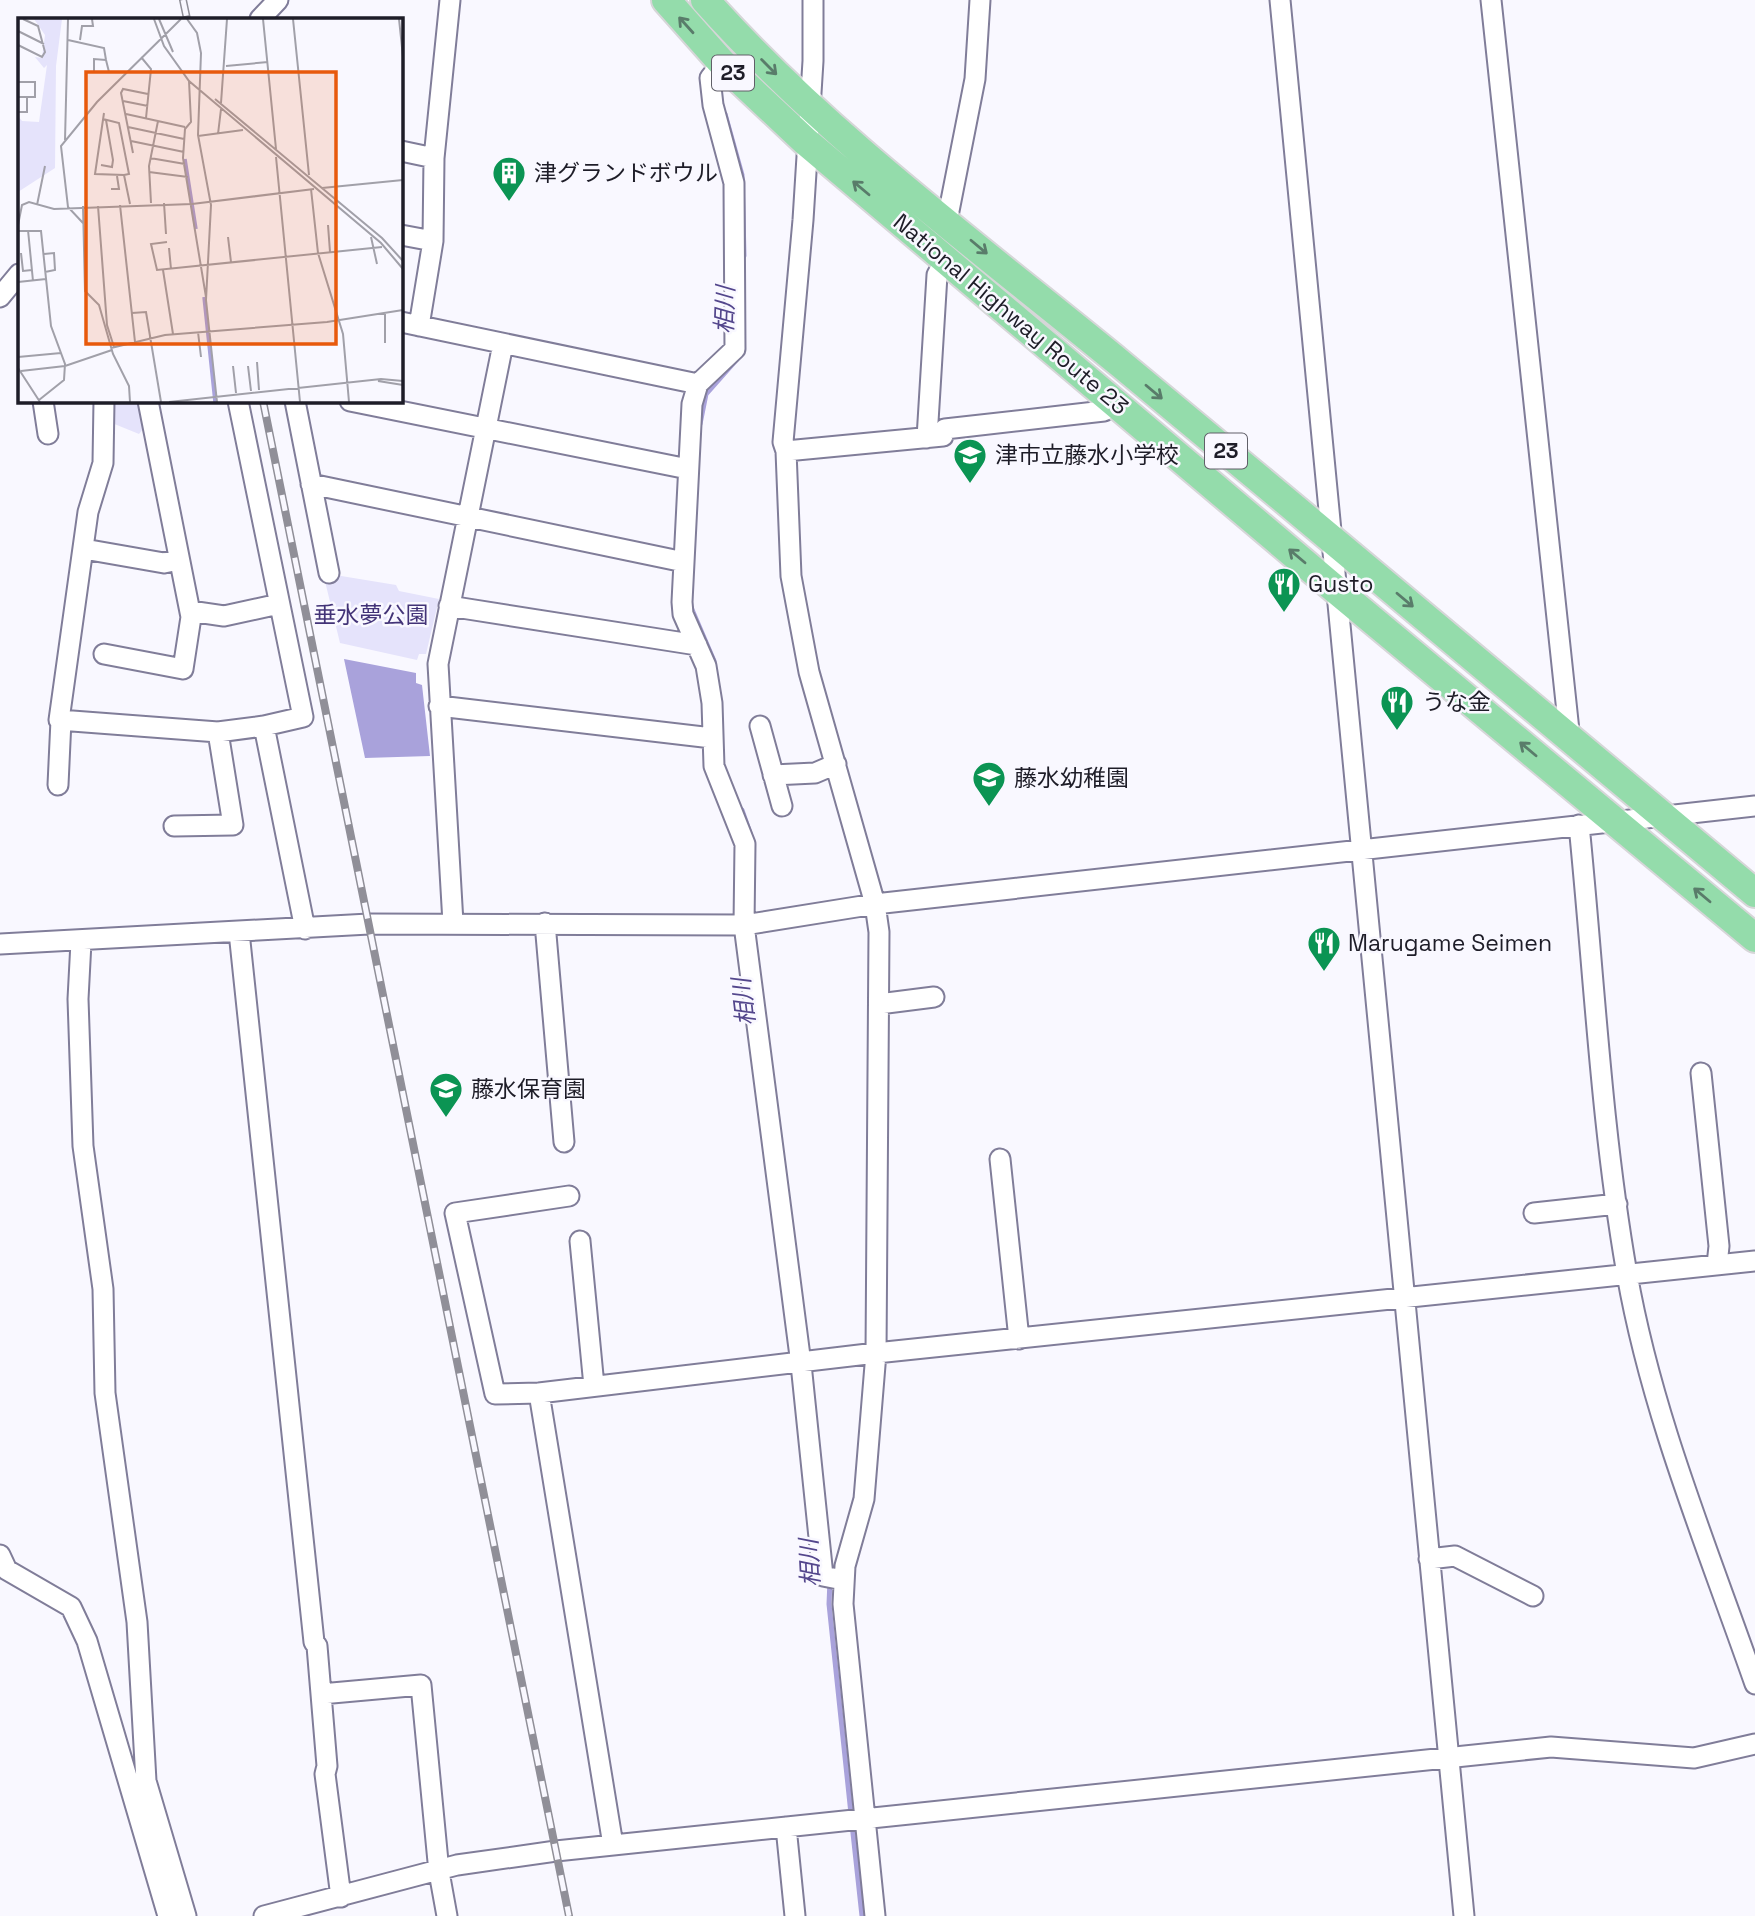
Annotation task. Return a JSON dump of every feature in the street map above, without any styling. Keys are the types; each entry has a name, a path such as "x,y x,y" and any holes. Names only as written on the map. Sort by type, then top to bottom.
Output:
{"highway":[{"name":"National Highway Route 23","path":"666,0 710,77 805,141 1335,589 1755,938"},
{"name":"National Highway Route 23","path":"705,0 809,103 947,221 1755,893"}],"street":[{"path":"261,18 278,0"},
{"path":"450,0 434,158 433,241 410,324 698,384"},
{"path":"813,0 813,61 805,141 803,220 783,442 786,451 791,576 810,672 875,904 879,932 876,1353 864,1499 835,1578"},
{"path":"947,221 975,79 980,0"},
{"path":"1280,0 1464,1916"},
{"path":"1491,0 1570,740"},
{"path":"710,77 713,105 734,183 735,349 698,384 692,404 683,614 708,679 714,766 745,844 751,925 806,1363 835,1578 843,1604 856,1818 876,1916"},
{"path":"402,151 434,158"},
{"path":"402,235 433,241"},
{"path":"927,438 937,275 946,259"},
{"path":"0,297 18,275"},
{"path":"453,923 438,664 503,344"},
{"path":"43,402 48,434"},
{"path":"58,785 69,638 88,512 103,463 104,402"},
{"path":"104,654 183,669 190,611 148,402"},
{"path":"61,720 218,732 303,717 238,402"},
{"path":"295,402 329,573"},
{"path":"356,402 688,469"},
{"path":"786,451 943,436 945,429 1104,411"},
{"path":"311,484 684,562"},
{"path":"84,549 164,562 179,559"},
{"path":"190,611 224,616 279,604"},
{"path":"449,606 697,645"},
{"path":"439,706 712,738"},
{"path":"264,726 305,929"},
{"path":"760,726 782,806"},
{"path":"174,826 233,825 218,732"},
{"path":"773,775 815,772 836,764"},
{"path":"0,944 81,942 369,924 545,923 631,930 751,925 875,904 1755,806"},
{"path":"1580,825 1617,1204 1627,1275 1669,1443 1755,1684"},
{"path":"545,923 564,1142"},
{"path":"239,932 321,1694 327,1766 325,1774 341,1897"},
{"path":"81,942 78,999 83,1146 103,1289 105,1393 137,1622 146,1781 186,1916"},
{"path":"879,1004 934,997"},
{"path":"1701,1073 1719,1246 1717,1265"},
{"path":"1000,1158 1019,1339"},
{"path":"569,1195 455,1213 495,1394 538,1394 876,1353 1755,1261"},
{"path":"1534,1213 1617,1204"},
{"path":"580,1241 594,1386"},
{"path":"538,1394 613,1845"},
{"path":"0,1555 7,1570 71,1607 87,1641 168,1916"},
{"path":"1429,1559 1455,1556 1533,1596"},
{"path":"321,1694 421,1685 439,1872 447,1916"},
{"path":"264,1916 457,1866 613,1845 1551,1747 1694,1758 1755,1744"},
{"path":"786,1827 795,1916"}],"green space":[{"path":"111,402 137,402 143,429 139,434 112,423"},
{"name":"垂水夢公園","path":"323,573 396,585 399,591 439,599 426,654 419,654 417,660 340,643"}],"shaded area":[{"path":"344,659 416,673 416,683 422,685 430,756 365,758"}],"waterway":[{"name":"相川","path":"725,114 742,175 744,256"},
{"name":"相川","path":"700,424 706,394 737,359"},
{"name":"相川","path":"690,605 714,661"},
{"name":"相川","path":"742,810 750,833"},
{"name":"相川","path":"830,1580 829,1604 851,1814"},
{"name":"相川","path":"852,1824 862,1916"}],"railway":[{"path":"183,0 187,18"},
{"path":"263,402 569,1916"}],"place":[{"name":"津グランドボウル","path":"509,203"},
{"name":"津市立藤水小学校","path":"970,485"},
{"name":"Gusto","path":"1284,614"},
{"name":"うな金","path":"1397,732"},
{"name":"藤水幼稚園","path":"989,808"},
{"name":"Marugame Seimen","path":"1324,973"},
{"name":"藤水保育園","path":"446,1119"}]}
